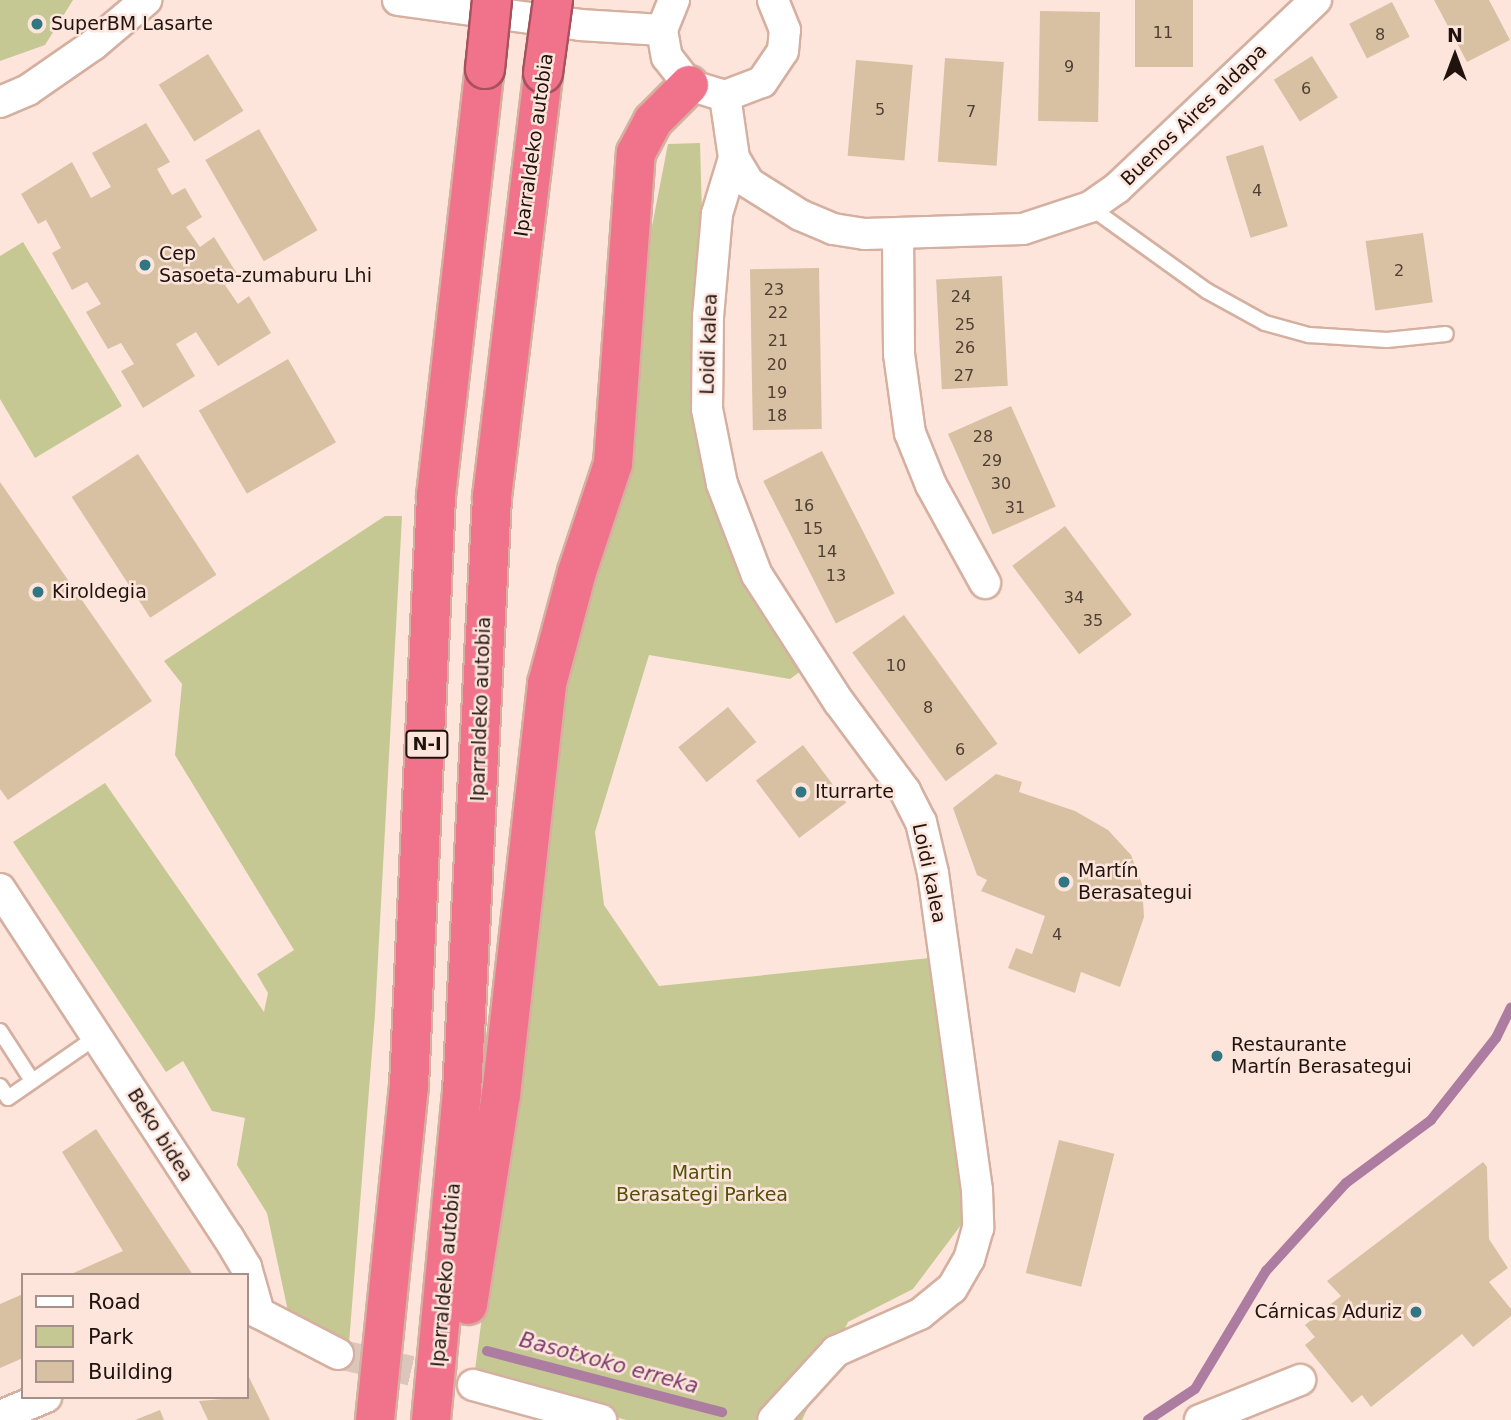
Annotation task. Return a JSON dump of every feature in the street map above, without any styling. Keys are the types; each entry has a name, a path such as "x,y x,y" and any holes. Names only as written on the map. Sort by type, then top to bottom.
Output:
{"highway":[{"name":"N-I","path":"375,1420 410,1073 436,496 492,0"},
{"name":"Iparraldeko autobia","path":"431,1420 440,1359 463,1079 492,497 553,0"},
{"path":"440,1359 466,1313 502,1082 547,684 577,572 613,464 636,153 653,121 689,86"}],"street":[{"path":"674,0 662,30 667,57 689,86 725,96 746,92 773,71 783,51 785,30 773,0"},
{"name":"Buenos Aires aldapa","path":"898,235 1023,229 1090,207 1159,153 1316,0"},
{"path":"0,102 61,67 144,1"},
{"path":"416,1 580,25 662,30"},
{"name":"Loidi kalea","path":"725,96 734,158 749,183 800,215 833,229 898,235"},
{"name":"Loidi kalea","path":"734,158 718,214 708,339 707,409 722,484 757,575 832,692 905,791 921,822 933,873 977,1190 978,1228 969,1259 952,1288 920,1314 836,1351 773,1420"},
{"path":"898,235 899,354 911,433 947,518 985,583"},
{"name":"Beko bidea","path":"0,889 98,1036 246,1267 247,1273"},
{"name":"Beko bidea","path":"248,1281 253,1315 338,1354"},
{"path":"1200,1420 1300,1380"},
{"path":"473,1384 601,1420"},
{"path":"0,1416 41,1399"}],"lane":[{"path":"1090,207 1207,291 1265,323 1309,335 1387,340 1446,334"},
{"path":"0,1031 31,1079"},
{"path":"0,1086 8,1098 31,1079 98,1036"}],"green space":[{"name":"SuperBM Lasarte","path":"0,0 73,0 45,45 0,61"},
{"name":"Martin Berasategi Parkea","path":"700,143 707,389 739,536 812,663 790,679 649,655 595,832 604,905 659,986 930,958 967,1217 913,1289 848,1322 802,1420 627,1420 473,1385 571,642 668,144"},
{"path":"23,242 122,406 35,458 0,399 0,256"},
{"path":"385,516 402,516 375,1014 348,1356 292,1330 267,1213 237,1165 245,1118 212,1111 183,1061 166,1072 13,842 105,783 264,1012 268,993 257,974 294,950 175,755 182,684 164,661"}],"building":[{"path":"1135,0 1193,0 1193,67 1135,67"},
{"path":"1434,0 1489,0 1510,40 1467,62"},
{"path":"1392,2 1410,37 1367,59 1349,24"},
{"path":"1040,11 1100,12 1098,122 1038,121"},
{"path":"208,54 244,111 194,142 159,85"},
{"path":"1312,56 1338,98 1300,121 1274,80"},
{"path":"945,58 1004,62 997,166 938,162"},
{"path":"856,60 913,65 904,161 848,156"},
{"name":"Cep Sasoeta-zumaburu Lhi","path":"146,123 170,162 157,169 172,195 185,188 202,217 186,227 200,247 214,237 239,277 225,285 238,304 249,296 271,333 218,366 196,332 176,344 195,376 143,408 121,371 134,364 121,343 108,349 86,312 101,304 87,282 72,290 52,253 61,248 46,220 38,224 21,194 72,162 91,198 111,187 92,153"},
{"path":"259,129 318,230 264,261 205,160"},
{"path":"1263,145 1288,226 1251,238 1226,156"},
{"path":"1423,233 1433,302 1375,310 1366,241"},
{"path":"819,268 822,429 753,430 750,269"},
{"path":"1002,276 1008,386 942,389 936,279"},
{"path":"288,359 336,442 247,494 199,410"},
{"path":"1011,406 1056,506 993,535 948,434"},
{"path":"822,451 895,594 836,624 763,481"},
{"path":"138,454 216,575 150,618 72,497"},
{"name":"Kiroldegia","path":"0,482 152,701 8,800 0,789"},
{"path":"1065,526 1132,615 1079,654 1012,566"},
{"path":"904,615 997,744 946,781 852,653"},
{"path":"728,707 756,742 707,782 678,747"},
{"name":"Iturrarte","path":"803,745 846,803 799,838 756,781"},
{"name":"Martín Berasategui","path":"996,774 1022,782 1019,792 1075,811 1108,830 1131,855 1142,884 1144,917 1120,987 1081,972 1075,993 1008,968 1016,948 1032,954 1045,916 981,891 987,880 977,875 953,808"},
{"path":"96,1129 192,1273 74,1273 123,1251 62,1152"},
{"path":"1059,1140 1114,1154 1081,1287 1026,1273"},
{"name":"Cárnicas Aduriz","path":"1483,1162 1487,1167 1489,1239 1508,1268 1489,1282 1511,1309 1511,1316 1473,1347 1462,1334 1371,1407 1362,1395 1352,1403 1305,1345 1315,1337 1305,1325 1341,1296 1327,1281"},
{"path":"21,1295 21,1359 0,1368 0,1304"},
{"path":"248,1375 270,1420 208,1420 199,1401 248,1399"},
{"path":"160,1410 164,1420 135,1420"}],"waterway":[{"name":"Basotxoko erreka","path":"1148,1420 1195,1389 1266,1271 1346,1183 1431,1120 1496,1038 1511,1007"},
{"name":"Basotxoko erreka","path":"487,1351 722,1412"}],"tunnel":[{"path":"338,1354 473,1385"}],"place":[{"name":"SuperBM Lasarte","path":"37,24"},
{"name":"Cep Sasoeta-zumaburu Lhi","path":"145,265"},
{"name":"Kiroldegia","path":"38,592"},
{"name":"Iturrarte","path":"801,792"},
{"name":"Martín Berasategui","path":"1064,882"},
{"name":"Restaurante Martín Berasategui","path":"1217,1056"},
{"name":"Cárnicas Aduriz","path":"1416,1312"}]}
